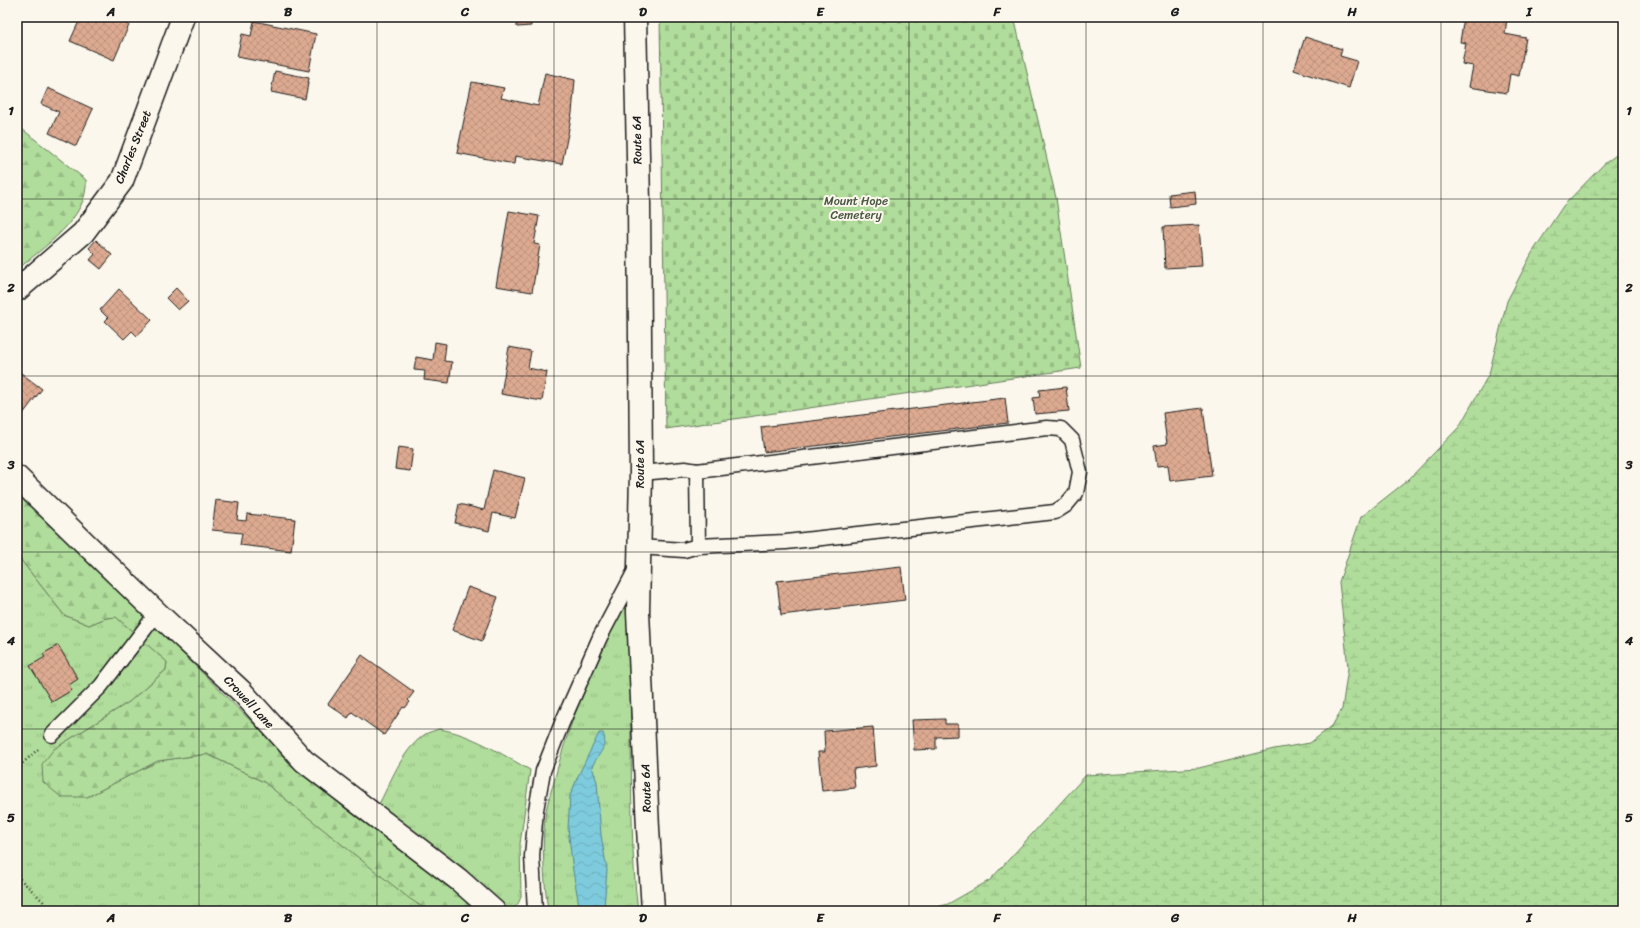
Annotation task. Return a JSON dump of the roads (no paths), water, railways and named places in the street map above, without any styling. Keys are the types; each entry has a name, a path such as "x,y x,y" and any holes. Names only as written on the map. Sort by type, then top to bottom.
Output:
{"street":[{"name":"Charles Street","path":"17,290 83,233 122,181 183,17"},
{"name":"Route 6A","path":"635,17 639,202 641,473 638,620 647,820 653,911"},
{"name":"Crowell Lane","path":"17,477 157,613 242,692 304,761 459,880 494,911"}],"lane":[{"path":"535,911 532,856 536,810 543,771 562,723 600,637 639,554 684,550 698,546 786,542 1055,512 1066,505 1076,493 1080,472 1072,440 1062,429 1047,428 697,471 685,469 641,473"},
{"path":"697,471 698,546"},
{"path":"52,735 101,686 157,613"}],"water":[{"path":"599,733 603,733 605,743 592,767 597,782 601,835 607,870 604,907 606,911 580,911 573,871 568,828 570,796"}],"park label":[{"name":"Mount Hope Cemetery","path":"856,208"}]}
